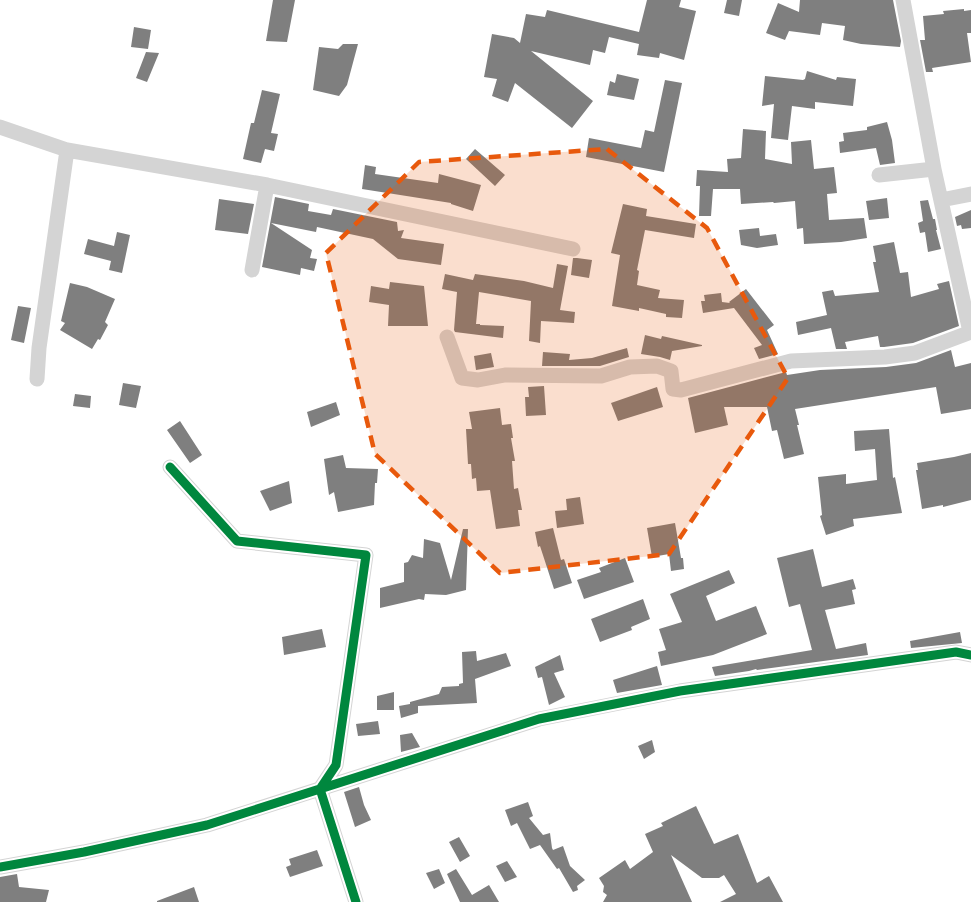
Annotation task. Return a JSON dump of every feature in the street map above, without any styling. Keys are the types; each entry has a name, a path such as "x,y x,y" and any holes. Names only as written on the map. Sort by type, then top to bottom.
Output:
{"street":[{"path":"447,337 462,378 478,380 505,375 601,375 630,367 657,366 671,370 673,389 681,390 791,361 885,357 915,353 970,332 934,169 903,0"},
{"path":"0,127 67,150 267,184 573,249"},
{"path":"37,379 39,348 67,150"},
{"path":"879,175 934,169"},
{"path":"252,270 267,184"},
{"path":"941,200 971,194"},
{"path":"170,467 237,541 366,555 336,765 320,789"},
{"path":"0,867 84,852 207,825 539,719 680,691 956,652 971,655"},
{"path":"320,789 357,902"}],"highlighted area":[{"path":"607,149 707,228 788,378 669,554 500,573 375,454 326,253 419,162"}],"building":[{"path":"273,0 295,0 287,42 266,41"},
{"path":"647,0 681,0 679,7 696,11 684,60 660,53 659,58 637,55 639,44 609,37 605,53 593,50 590,65 531,51 593,101 572,128 515,83 508,102 492,96 497,79 484,77 492,34 514,38 520,43 526,14 545,17 547,10 639,32"},
{"path":"727,0 742,0 739,16 724,13"},
{"path":"800,0 893,0 901,41 900,47 843,40 845,26 822,23 820,35 789,31 785,40 766,33 778,3 799,12"},
{"path":"964,9 964,11 971,10 971,33 967,33 971,62 932,68 933,72 926,72 920,40 925,40 923,16"},
{"path":"134,27 151,30 148,49 131,47"},
{"path":"343,44 358,44 347,85 339,96 313,90 319,47 338,49"},
{"path":"146,52 159,53 147,82 136,78"},
{"path":"807,71 836,80 837,77 856,79 853,106 815,102 815,109 792,106 788,140 771,138 774,104 762,106 765,76 803,80"},
{"path":"617,74 639,79 634,100 607,95 610,81 615,83"},
{"path":"665,80 682,83 664,172 586,157 589,138 641,148 645,130 654,132"},
{"path":"262,90 280,94 271,133 278,134 274,151 265,149 261,163 243,159 251,123 254,123"},
{"path":"887,122 895,163 880,165 876,148 840,153 839,142 844,141 843,133 867,130 867,127"},
{"path":"743,129 766,131 765,159 792,164 791,142 811,140 814,169 834,167 837,193 827,194 829,220 864,218 867,238 804,244 803,228 797,229 795,201 741,204 740,189 713,189 711,216 699,216 700,186 696,186 697,170 728,172 727,159 741,158"},
{"path":"475,149 505,175 495,186 466,159"},
{"path":"365,165 376,167 375,174 438,183 439,174 481,185 473,211 451,203 362,189"},
{"path":"275,197 309,204 308,211 331,215 333,209 397,222 398,231 404,230 401,238 444,244 441,265 398,259 373,239 317,227 316,232 271,223 312,250 310,258 317,259 314,271 301,268 300,275 262,267"},
{"path":"887,198 889,218 869,220 866,201"},
{"path":"219,199 254,204 248,234 215,230"},
{"path":"928,200 933,219 935,219 941,249 928,252 925,232 920,233 918,223 923,221 920,201"},
{"path":"623,204 647,209 646,216 696,224 694,238 645,230 637,270 639,271 637,285 660,290 658,298 684,300 682,318 666,317 666,314 639,308 639,311 612,306 620,255 611,253"},
{"path":"971,210 971,228 962,229 961,225 957,226 955,217"},
{"path":"759,228 760,236 776,234 778,245 757,248 741,245 739,230"},
{"path":"117,232 130,235 122,273 109,270 111,261 84,254 88,239 114,246"},
{"path":"894,242 900,273 908,272 911,297 939,289 937,284 949,281 959,326 913,343 884,347 880,347 878,336 845,342 847,349 836,349 831,328 798,335 796,322 827,315 822,292 833,290 835,296 879,292 873,262 876,262 873,246"},
{"path":"573,258 592,260 589,278 571,275"},
{"path":"557,264 568,266 560,310 575,312 574,323 541,321 540,343 529,341 531,301 479,292 476,324 504,326 503,338 455,332 457,292 442,289 445,274 473,280 475,274 553,288"},
{"path":"390,282 424,286 428,326 388,326 389,305 369,302 371,286 389,289"},
{"path":"70,283 87,287 115,299 105,322 108,325 92,349 60,330 65,323 61,321"},
{"path":"746,289 774,325 767,330 778,354 759,359 754,348 762,345 734,308 703,313 701,301 705,301 704,295 721,293 722,302 730,303"},
{"path":"18,306 31,308 24,343 11,340"},
{"path":"645,335 661,339 662,336 702,346 672,351 670,360 641,354"},
{"path":"627,348 629,357 600,366 542,366 543,352 570,354 569,360 592,358"},
{"path":"951,350 955,367 971,363 971,409 941,414 936,387 795,409 804,454 784,459 777,430 772,431 767,407 724,407 728,425 695,433 688,398 786,372 787,375 820,370 886,367 916,363"},
{"path":"491,353 494,367 476,370 474,356"},
{"path":"123,383 141,386 136,408 119,405"},
{"path":"544,386 546,415 526,416 525,397 529,397 528,387"},
{"path":"657,387 663,407 618,421 611,403"},
{"path":"75,394 91,396 90,408 73,406"},
{"path":"336,402 340,415 311,427 307,412"},
{"path":"500,408 502,425 511,424 515,461 512,461 514,489 518,488 522,510 518,510 520,526 496,529 490,490 477,491 476,478 472,479 471,464 468,464 466,429 472,429 469,412"},
{"path":"180,421 202,455 190,463 167,430"},
{"path":"889,429 893,478 895,477 902,513 853,519 854,526 826,535 820,516 822,515 818,477 846,474 846,484 877,480 875,449 855,451 854,431"},
{"path":"971,453 971,500 943,507 943,505 922,509 917,463"},
{"path":"343,455 346,468 378,469 374,505 338,512 334,492 329,495 324,459"},
{"path":"289,481 292,503 270,511 260,491"},
{"path":"580,497 584,524 557,528 555,511 567,510 566,499"},
{"path":"675,523 684,569 671,571 669,554 652,557 647,528"},
{"path":"553,528 561,560 564,559 572,583 554,589 540,546 538,547 535,532"},
{"path":"463,529 468,529 466,590 446,595 425,594 424,600 419,599 380,608 380,588 404,582 404,563 408,562 412,555 423,558 424,539 440,543 451,580"},
{"path":"813,549 822,587 853,579 856,589 852,590 855,604 825,610 836,649 866,643 868,655 715,676 712,667 812,650 800,604 789,607 777,558"},
{"path":"625,558 634,582 584,599 577,580 601,572 599,568"},
{"path":"729,570 735,583 706,596 716,621 756,606 767,634 713,655 661,666 658,652 666,650 659,629 682,622 670,594"},
{"path":"643,599 650,619 631,627 632,630 600,642 591,619"},
{"path":"322,629 326,647 284,655 282,637"},
{"path":"960,632 962,643 911,648 910,641"},
{"path":"476,651 477,661 506,653 511,666 475,679 477,703 418,706 418,713 401,718 399,706 439,694 442,687 459,686 463,683 462,652"},
{"path":"560,655 564,670 554,673 565,697 549,705 542,677 538,678 535,667"},
{"path":"657,666 662,685 617,693 613,680"},
{"path":"394,692 394,710 377,710 377,696"},
{"path":"378,721 380,734 358,736 356,724"},
{"path":"412,733 420,747 401,752 400,735"},
{"path":"652,740 655,752 644,759 638,746"},
{"path":"359,787 371,820 355,827 344,792"},
{"path":"528,802 533,816 529,818 543,835 550,833 553,850 563,846 570,866 585,880 577,886 578,890 573,892 559,868 557,869 540,845 530,849 517,823 511,826 505,810"},
{"path":"696,806 714,844 738,834 757,883 769,876 783,902 720,902 736,894 724,875 719,878 702,878 671,855 692,902 603,902 607,895 603,892 604,886 599,878 625,860 630,869 653,852 645,834 663,826 661,823"},
{"path":"459,837 470,856 460,862 449,842"},
{"path":"317,850 323,866 290,877 286,867 291,865 289,859"},
{"path":"507,861 517,877 505,882 496,866"},
{"path":"439,869 445,883 434,889 426,873"},
{"path":"456,869 472,895 489,885 499,902 460,902 447,874"},
{"path":"17,874 19,887 49,890 46,902 0,902 0,877"},
{"path":"194,887 199,902 157,902 157,901"}],"cycle path":[{"path":"170,467 237,541 366,555 336,765 320,789 356,902"},
{"path":"0,867 84,852 207,825 539,719 680,691 956,652 971,655"}]}
